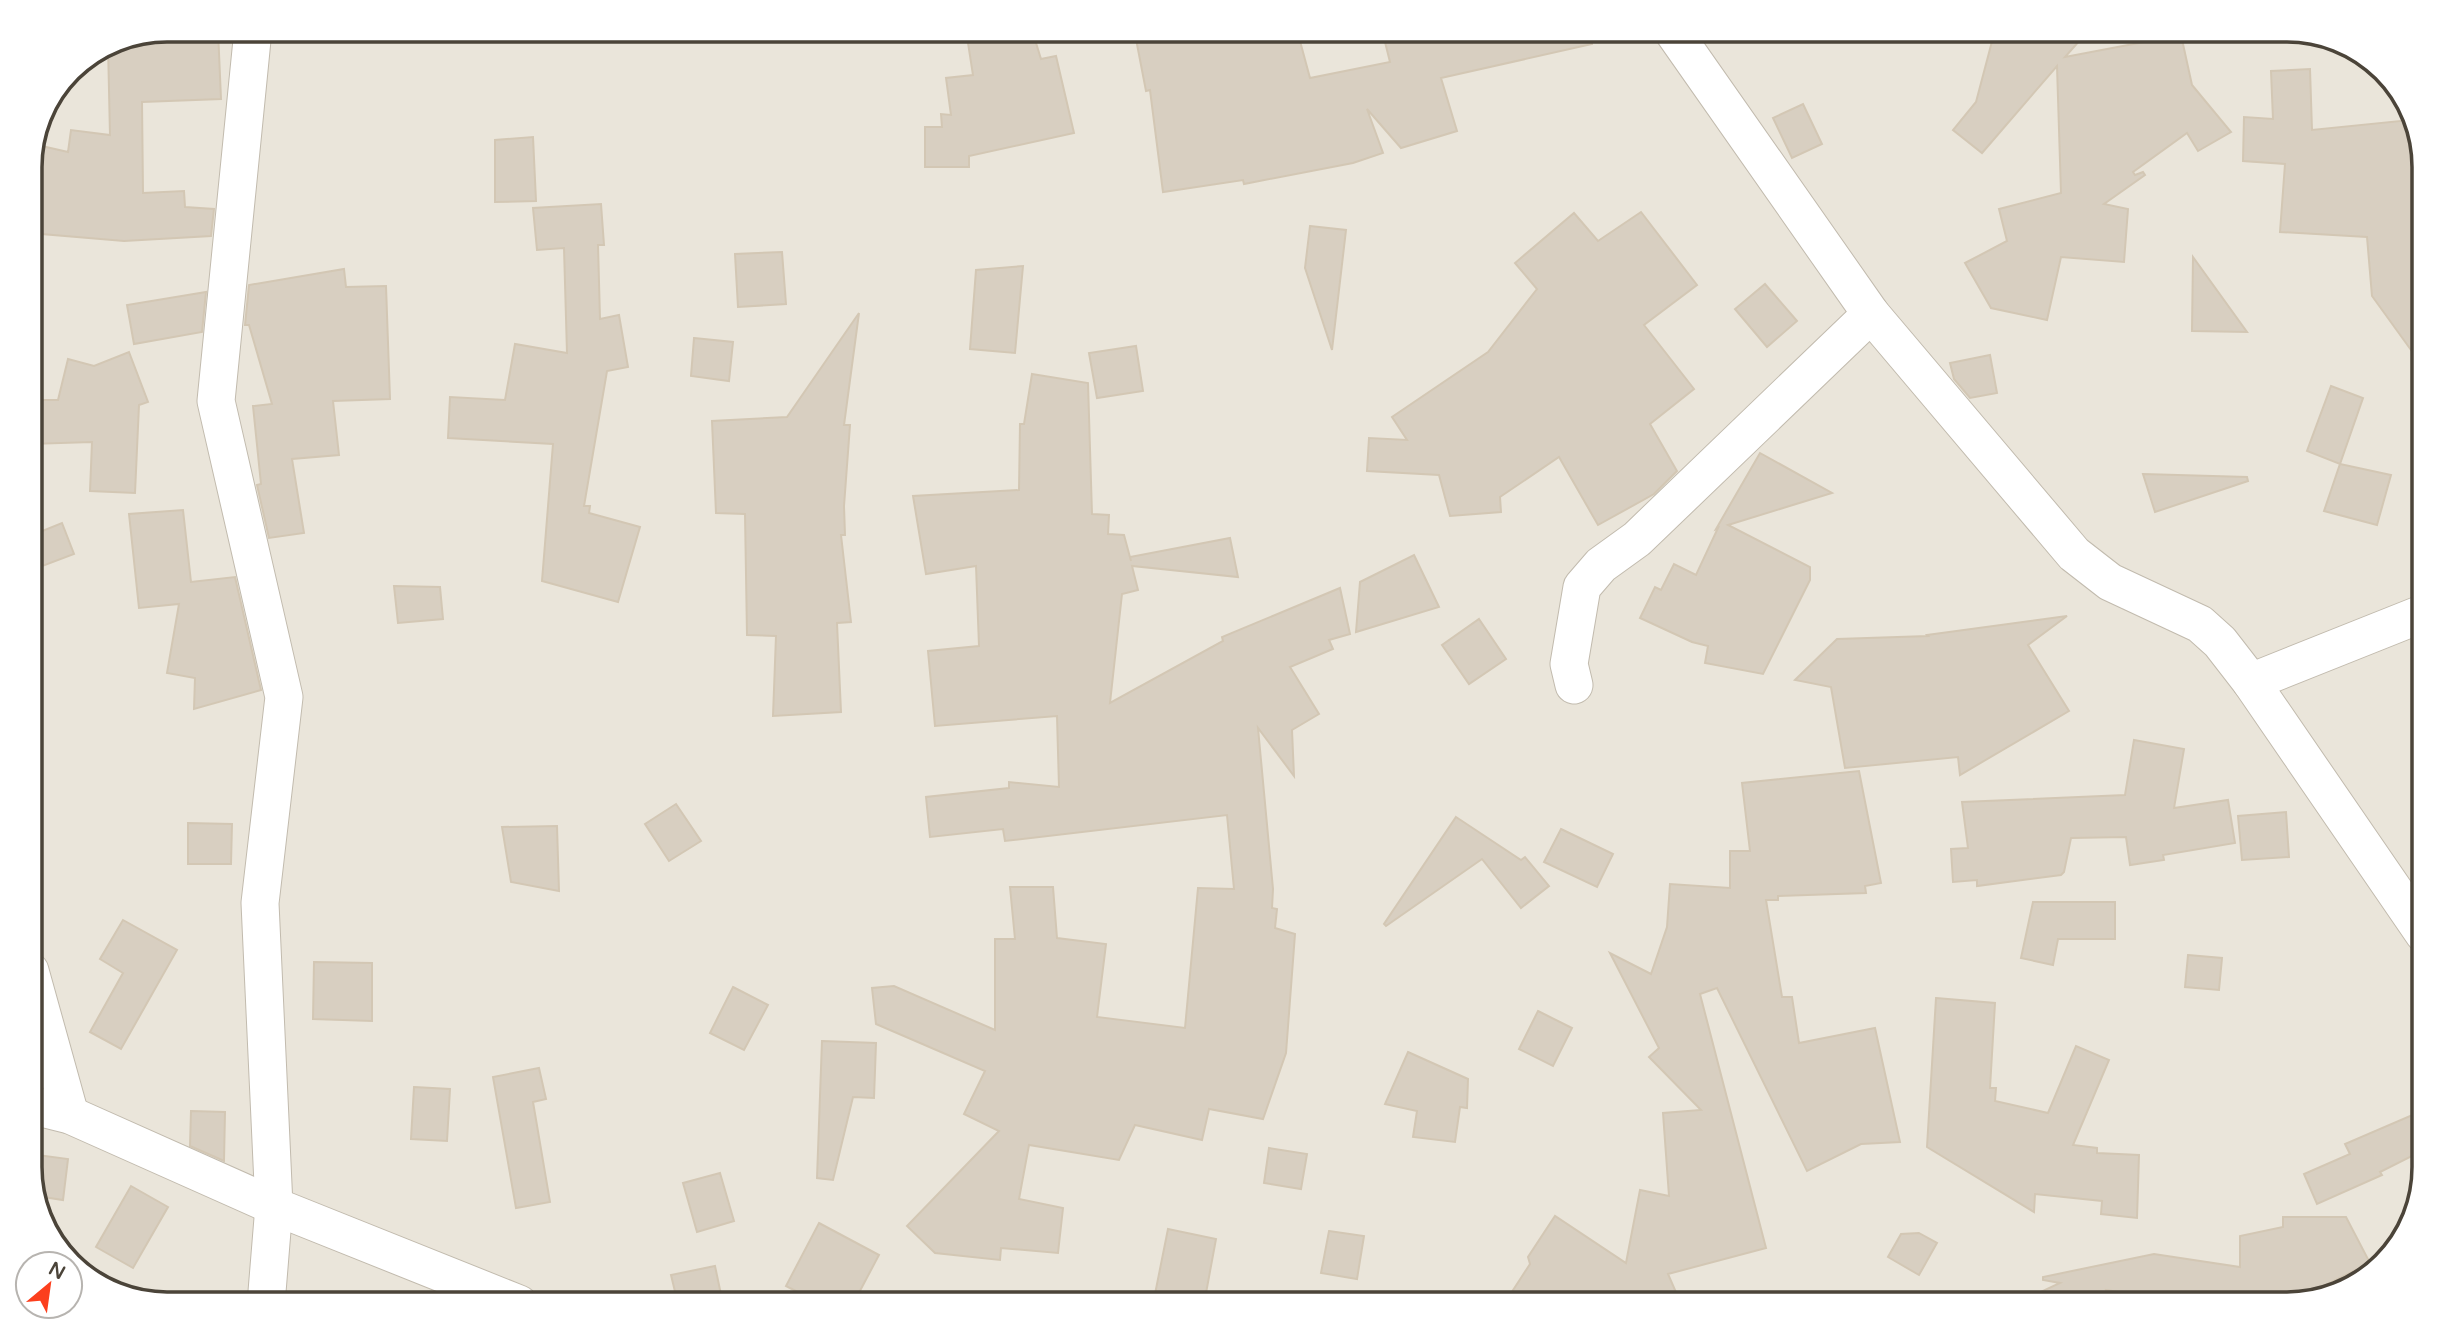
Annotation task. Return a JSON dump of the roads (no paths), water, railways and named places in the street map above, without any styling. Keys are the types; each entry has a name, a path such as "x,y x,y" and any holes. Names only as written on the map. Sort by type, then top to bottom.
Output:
{"street":[{"path":"252,42 216,401 284,697 260,902 274,1206 267,1292"},
{"path":"1680,42 1871,314 2074,554 2110,582 2200,624 2220,642 2251,682 2412,917"},
{"path":"1574,685 1569,664 1582,587 1601,565 1637,538 1871,314"},
{"path":"2251,682 2412,618"},
{"path":"42,1014 70,1115"},
{"path":"42,1108 70,1115 274,1206 489,1292"}]}
